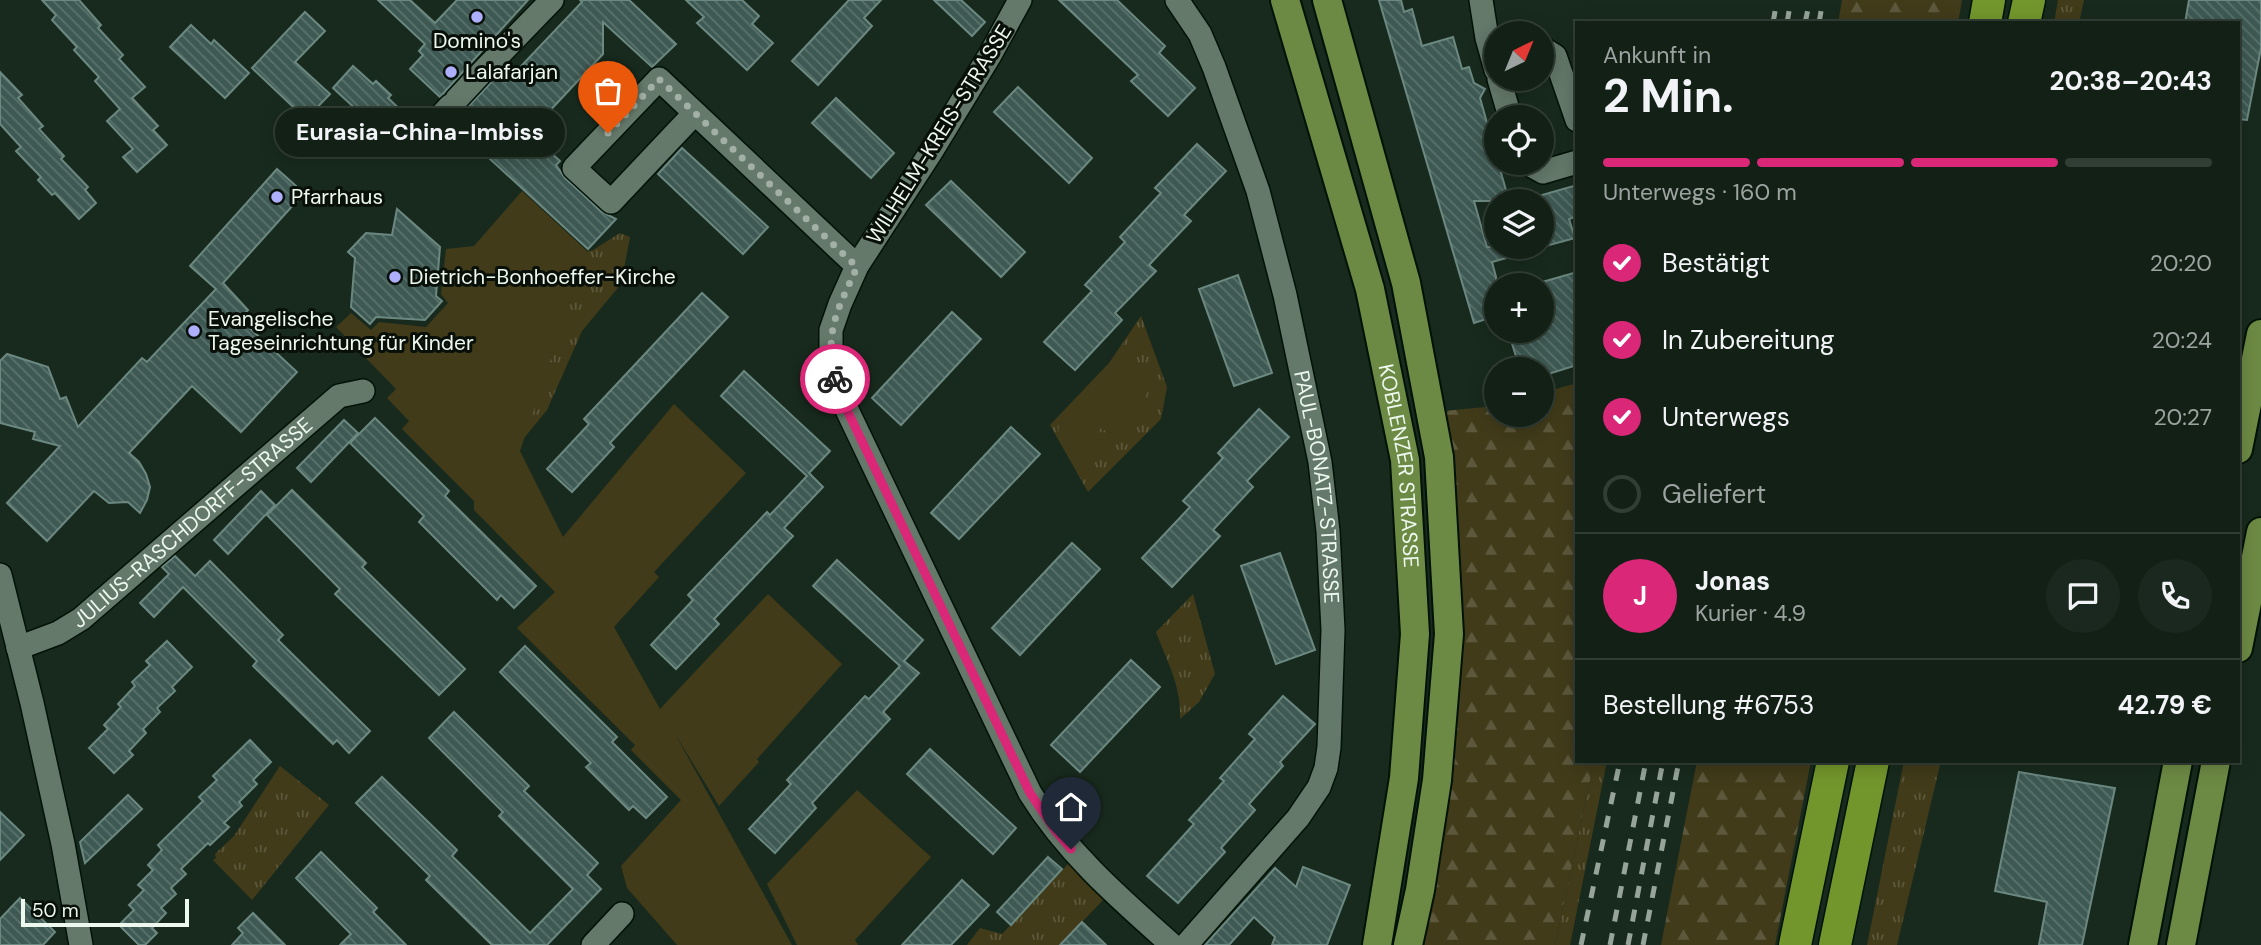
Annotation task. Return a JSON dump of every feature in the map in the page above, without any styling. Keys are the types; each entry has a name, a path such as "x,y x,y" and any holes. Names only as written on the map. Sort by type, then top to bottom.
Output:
{"highway":[{"path":"1985,21 1989,0"},
{"path":"2024,21 2029,0"},
{"path":"1795,945 1833,763"},
{"path":"1835,945 1873,763"}],"main road":[{"name":"KOBLENZER STRASSE","path":"1285,0 1370,289 1405,460 1415,634 1404,778 1377,945"},
{"name":"KOBLENZER STRASSE","path":"1327,0 1406,283 1439,457 1449,634 1437,780 1420,890 1408,945"},
{"path":"2240,439 2261,334"},
{"path":"2240,638 2261,532"},
{"path":"2143,945 2178,763"},
{"path":"2181,945 2216,763"}],"street":[{"path":"428,130 552,0"},
{"name":"WILHELM-KREIS-STRASSE","path":"1020,0 931,152 857,267 831,330 831,360 835,380 848,412 1025,782 1043,814 1100,881 1172,945"},
{"name":"PAUL-BONATZ-STRASSE","path":"1177,0 1200,34 1214,67 1258,191 1285,295 1320,462 1328,531 1333,630 1329,747 1326,768 1319,787 1298,818 1186,945"},
{"path":"1481,0 1487,21"},
{"path":"1554,55 1575,114"},
{"name":"WILHELM-KREIS-STRASSE","path":"695,113 611,202 575,168 659,79 695,113 857,267"},
{"path":"1554,169 1575,163"},
{"name":"JULIUS-RASCHDORFF-STRASSE","path":"18,648 58,633 81,619 339,396 363,391"},
{"path":"0,575 33,703 81,945"},
{"path":"593,945 622,914"}],"green space":[{"path":"1842,0 1962,0 1958,21 1838,21"},
{"path":"2058,0 2084,0 2079,21 2054,21"},
{"path":"522,191 587,251 520,451 563,537 674,404 746,473 654,572 659,577 614,627 660,709 768,594 842,664 719,806 675,734 792,945 677,945 627,888 621,866 681,800 631,750 635,745 517,628 555,592 474,510 474,501 402,429 409,421 387,398 396,389 336,327 351,313 371,330 379,322 426,327 448,303 441,294 446,249 474,246"},
{"path":"620,233 630,237 621,284 582,331 547,410 520,443 550,261 593,250"},
{"path":"1141,316 1167,387 1161,419 1088,492 1050,425 1109,363"},
{"path":"1109,367 1151,382 1130,440 1099,428 1088,458 1077,466 1058,433 1060,417"},
{"path":"1575,384 1575,763 1594,763 1555,945 1420,945 1461,629 1457,519 1444,411 1484,407 1484,427 1554,427 1554,390"},
{"path":"1193,594 1215,674 1199,702 1180,719 1176,685 1156,632"},
{"path":"1594,763 1607,763 1570,945 1555,945"},
{"path":"1697,763 1811,763 1775,945 1661,945"},
{"path":"1904,763 1941,763 1897,945 1867,945"},
{"path":"280,766 329,805 252,900 213,860 216,858 215,854 234,836"},
{"path":"857,790 931,857 855,940 858,945 797,945 767,884"},
{"path":"1069,863 1105,898 1060,945 967,945 980,928 1002,934"}],"building":[{"path":"42,0 79,0 101,25 98,28 123,55 119,59 145,87 132,98 158,126 153,130 167,145 137,172 123,157 133,149 107,121 120,109 95,81 99,77 74,50 77,47 52,20 56,15"},
{"path":"378,0 410,0 435,23 457,0 528,0 440,97 410,69 423,55 419,51 425,44"},
{"path":"580,0 629,0 676,44 652,67 603,22 603,54 529,133 560,161 556,165 565,178 602,212 616,219 588,249 452,124 496,77 499,75 506,82 582,2"},
{"path":"686,0 742,0 759,16 752,24 773,43 747,70 697,23 704,17"},
{"path":"849,0 881,0 864,18 872,26 818,85 792,61"},
{"path":"934,0 961,0 985,22 972,36"},
{"path":"1059,0 1117,0 1165,46 1159,53 1195,88 1168,116 1131,81 1138,75"},
{"path":"1379,0 1401,0 1404,12 1412,9 1422,46 1453,37 1462,69 1469,67 1474,83 1484,88 1480,98 1484,112 1484,175 1502,175 1506,189 1484,189 1484,201 1474,201 1484,236 1484,259 1503,259 1492,262 1495,273 1484,273 1484,320 1474,323"},
{"path":"2189,0 2261,0 2261,48 2247,120 2240,119 2240,21 2185,21"},
{"path":"305,12 325,31 295,62 330,94 306,119 252,68"},
{"path":"191,25 211,44 214,40 249,73 225,98 170,47"},
{"path":"353,66 373,84 376,81 391,95 388,98 408,117 388,139 333,88"},
{"path":"0,72 22,95 18,98 43,126 39,129 64,156 61,159 88,187 85,190 96,203 79,219 55,193 52,195 38,180 41,177 16,151 21,147 0,124"},
{"path":"1018,87 1092,158 1069,183 994,112"},
{"path":"836,98 894,153 871,178 812,123"},
{"path":"1197,144 1226,171 1184,215 1191,221 1149,265 1156,271 1115,313 1122,320 1075,370 1044,342 1092,291 1085,285 1125,242 1120,237 1161,193 1155,188"},
{"path":"682,148 768,227 743,254 658,174"},
{"path":"277,169 304,193 223,283 248,310 240,319 297,372 241,432 192,386 129,453 139,462 150,487 140,513 128,502 109,503 94,491 47,541 7,503 60,446 33,439 35,432 0,423 0,361 7,354 48,367 60,399 66,397 78,427 142,358 147,362 216,289 190,266"},
{"path":"951,181 1025,252 1001,277 926,205"},
{"path":"1575,186 1575,217 1569,219 1575,238 1554,244 1554,192"},
{"name":"Dietrich-Bonhoeffer-Kirche","path":"397,209 440,247 436,296 442,301 425,320 376,317 370,324 351,307 355,258 348,252 366,233 392,235"},
{"path":"1575,273 1575,366 1554,372 1554,357 1516,357 1512,343 1554,343 1554,279"},
{"path":"1238,275 1272,373 1234,386 1199,289"},
{"path":"702,293 728,317 610,443 614,447 572,492 547,469 589,424 584,419"},
{"path":"952,312 981,339 901,425 872,398"},
{"path":"744,371 830,451 809,473 823,487 784,528 793,536 714,619 719,624 676,669 651,645 693,600 688,595 767,512 770,515 807,476 721,396"},
{"path":"1259,409 1289,437 1247,481 1253,487 1213,530 1220,536 1172,587 1142,558 1190,507 1183,501 1223,458 1218,453"},
{"path":"375,418 449,491 445,496 536,586 514,608 501,595 497,600 419,522 424,516 350,443"},
{"path":"344,420 358,433 311,482 297,468"},
{"path":"1011,427 1040,454 959,539 931,513"},
{"path":"292,490 366,563 362,567 465,669 439,695 335,594 340,589 267,515"},
{"path":"261,491 275,505 228,554 214,540"},
{"path":"1072,543 1100,569 1020,655 992,628"},
{"path":"1280,553 1315,650 1276,664 1241,566"},
{"path":"175,556 195,576 210,561 283,635 278,640 370,731 349,753 337,740 333,744 253,666 257,661 183,587 154,617 140,603 169,574 162,567"},
{"path":"837,560 923,640 904,661 919,673 883,712 890,719 812,803 816,808 775,853 749,829 791,784 787,780 865,696 869,699 900,666 813,586"},
{"path":"167,641 192,667 172,687 175,691 157,708 160,712 143,729 146,733 129,751 133,755 114,773 89,748 108,729 104,725 121,707 118,704 135,686 132,682 150,665 146,661"},
{"path":"525,646 617,737 612,742 667,797 646,818 633,806 629,810 586,767 591,763 500,672"},
{"path":"1131,660 1160,687 1080,772 1051,745"},
{"path":"1283,696 1315,724 1280,762 1283,766 1249,804 1255,810 1221,848 1225,852 1178,903 1147,876 1194,824 1189,820 1224,781 1220,778 1255,739 1249,734"},
{"path":"454,712 529,786 524,791 598,863 587,875 601,889 547,945 492,945 426,880 430,876 356,803 382,777 457,850 452,856 530,933 573,889 499,816 503,812 429,738"},
{"path":"250,740 271,762 253,780 257,784 239,802 242,806 224,823 229,827 181,869 186,874 171,888 176,894 161,908 166,913 152,928 157,933 145,945 139,945 119,925 134,910 129,905 144,890 138,885 153,870 148,865 162,850 158,845 203,801 199,797 217,780 213,776"},
{"path":"930,749 1016,828 993,854 907,774"},
{"path":"2019,772 2115,788 2082,945 2039,945 2047,902 1995,891"},
{"path":"128,795 142,809 85,863 80,842"},
{"path":"0,812 24,835 0,860"},
{"path":"321,852 377,908 373,912 406,945 340,945 351,934 296,878"},
{"path":"1048,857 1062,869 1011,925 997,912"},
{"path":"1303,867 1350,885 1327,945 1272,945 1275,937 1254,917 1229,945 1205,945 1275,868 1296,887"},
{"path":"962,880 989,905 951,945 902,945"},
{"path":"20,898 55,932 43,945 0,945 0,919"},
{"path":"253,913 285,945 232,945 243,933 238,928"},
{"path":"1082,922 1106,945 1060,945"}],"railway":[{"path":"1773,21 1777,0"},
{"path":"1787,21 1791,0"},
{"path":"1805,21 1810,0"},
{"path":"1819,21 1823,0"},
{"path":"1581,945 1620,763"},
{"path":"1610,945 1646,763"},
{"path":"1628,945 1663,763"},
{"path":"1643,945 1679,763"}],"way so far":[{"path":"608,133 659,79 857,267 831,330 831,360 835,379"}],"place":[{"name":"Domino's","path":"477,17"},
{"name":"Lalafarjan","path":"451,72"},
{"name":"Eurasia-China-Imbiss","path":"608,133"},
{"name":"Pfarrhaus","path":"277,197"},
{"name":"Dietrich-Bonhoeffer-Kirche","path":"395,277"},
{"name":"Evangelische Tageseinrichtung für Kinder","path":"194,331"}],"route":[{"path":"835,379 923,572 1030,793 1071,849"}]}
